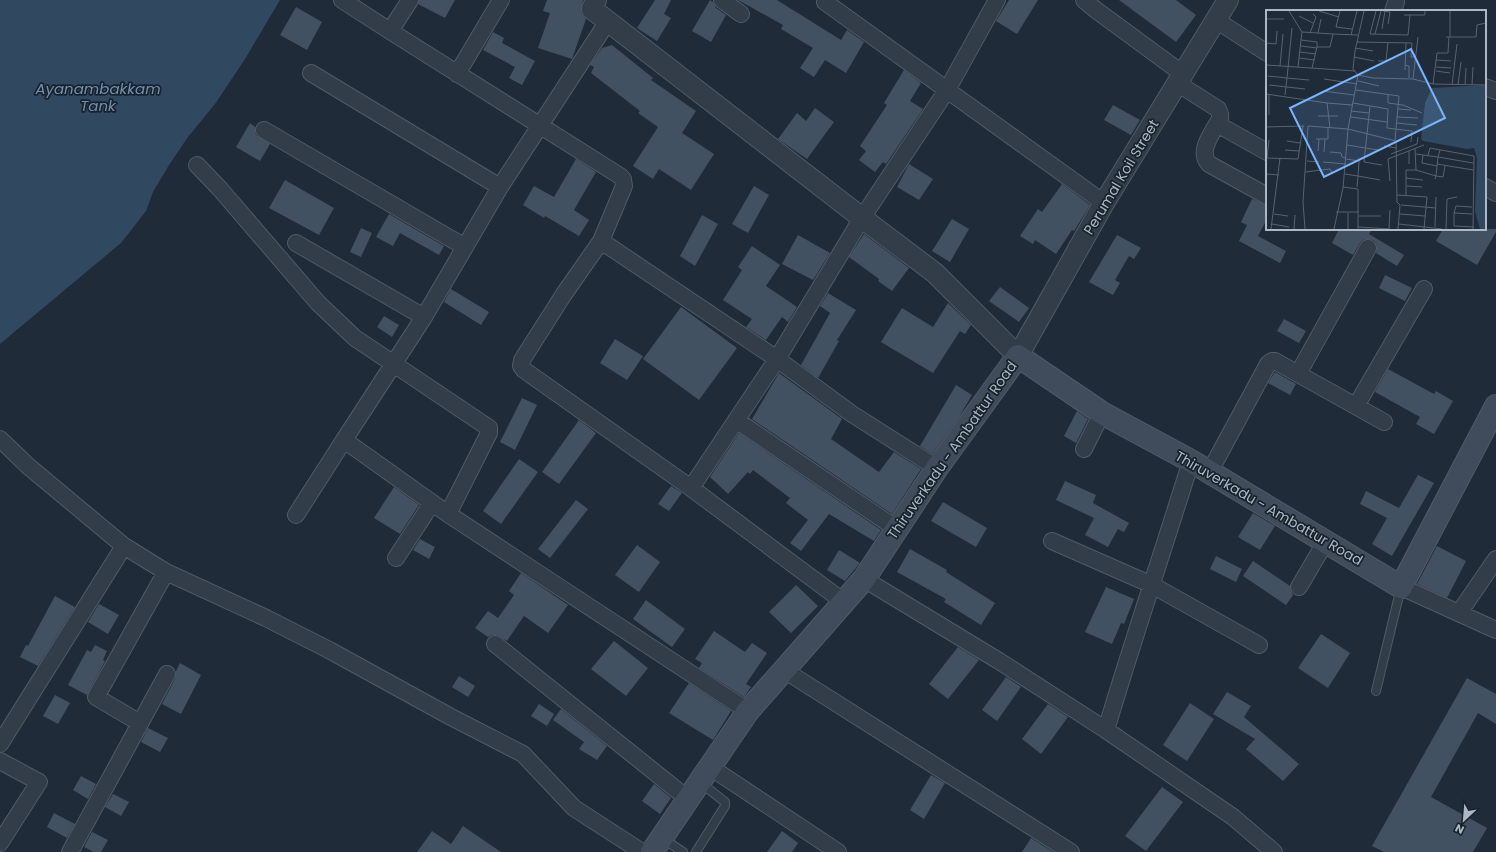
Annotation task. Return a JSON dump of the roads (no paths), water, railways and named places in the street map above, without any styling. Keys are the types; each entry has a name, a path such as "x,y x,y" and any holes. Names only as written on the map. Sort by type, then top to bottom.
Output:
{"main road":[{"name":"Thiruverkadu - Ambattur Road","path":"657,845 748,711 864,579 937,468 1018,356 1102,413 1191,461 1401,587"},
{"path":"1401,587 1496,406"}],"street":[{"path":"342,0 623,179 624,186 601,241 564,294 522,360 521,366 524,370 691,488 844,602"},
{"path":"390,31 410,0"},
{"path":"457,74 501,0"},
{"path":"596,0 592,9 935,273 1018,356"},
{"path":"722,0 741,14"},
{"path":"691,488 777,359 862,218 947,90 997,0"},
{"path":"1084,0 1218,109 1220,119 1204,150 1205,160 1209,164 1266,195"},
{"name":"Perumal Koil Street","path":"1018,356 1104,203 1228,0"},
{"path":"825,2 1104,203"},
{"path":"1216,20 1266,52"},
{"path":"296,515 392,364 424,317 500,187 539,125 608,21"},
{"path":"311,73 500,187"},
{"path":"1486,87 1496,91"},
{"path":"1217,124 1266,151"},
{"path":"264,130 465,247"},
{"path":"197,165 220,189 318,303 355,338 489,428 489,433 448,514"},
{"path":"1486,188 1496,193"},
{"path":"601,241 777,359 852,414 937,468"},
{"path":"296,243 424,317"},
{"path":"1298,374 1368,248"},
{"path":"1356,406 1424,289"},
{"path":"1209,473 1268,364 1272,361 1275,361 1384,422"},
{"path":"1084,449 1102,413"},
{"path":"736,420 897,529"},
{"path":"0,439 28,466 124,546 166,572 266,618 329,650 450,718 523,754 574,808 642,852"},
{"path":"344,440 448,514 748,711"},
{"path":"1106,730 1191,461"},
{"path":"396,558 432,502"},
{"path":"1052,541 1152,585 1259,645"},
{"path":"1299,587 1326,541"},
{"path":"0,744 124,546"},
{"path":"1459,613 1496,559"},
{"path":"140,723 96,698 166,572"},
{"path":"864,579 999,661 1106,730 1233,817 1274,852"},
{"path":"1401,587 1496,630"},
{"path":"495,644 700,783 838,852"},
{"path":"784,670 1071,852"},
{"path":"70,852 167,674"},
{"path":"0,761 39,782 0,843"}],"lane":[{"path":"1376,691 1401,587"},
{"path":"696,852 725,806 725,802 700,783"},
{"path":"657,845 683,852"}],"water":[{"name":"Ayanambakkam Tank","path":"0,0 280,0 245,59 215,104 188,137 169,165 153,192 146,211 121,243 0,344"}]}
